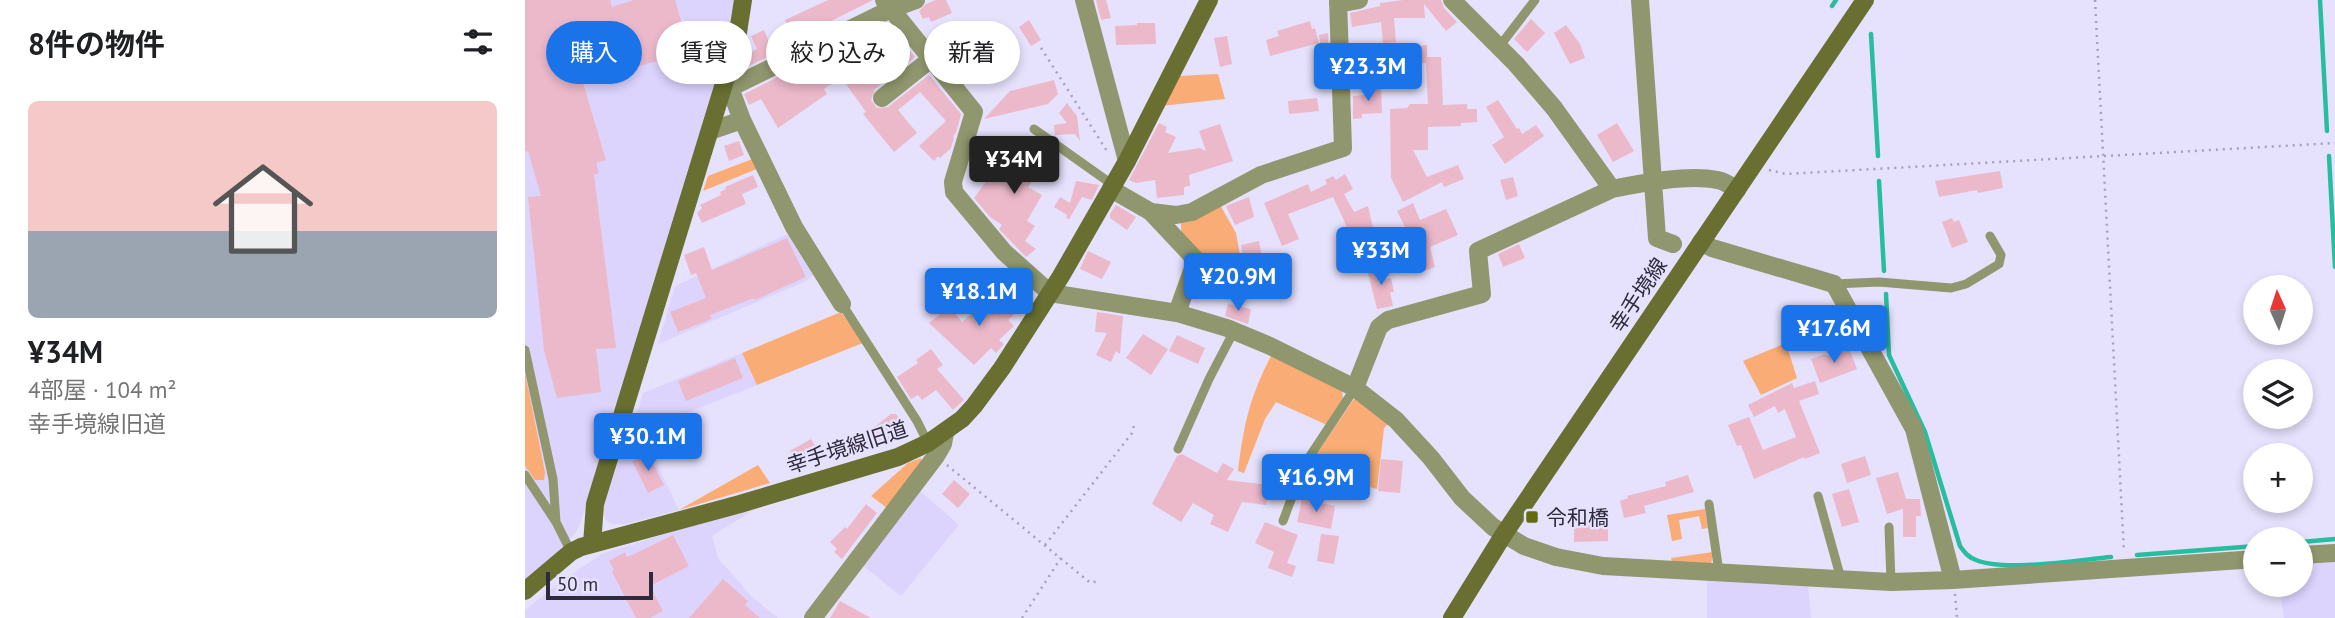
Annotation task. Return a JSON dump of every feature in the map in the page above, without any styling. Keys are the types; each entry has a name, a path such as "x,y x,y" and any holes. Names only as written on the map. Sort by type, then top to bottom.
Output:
{"street":[{"path":"592,544 595,504 736,45 743,0"},
{"path":"723,88 736,85 888,5 916,0"},
{"path":"1084,0 1118,177 1196,260 1177,313"},
{"name":"幸手境線旧道","path":"525,591 571,552 592,544 932,449 944,433 974,406 1050,293 1118,177 1209,0"},
{"path":"1151,212 1176,215 1192,212 1261,175 1343,148 1338,2 1359,0"},
{"path":"1452,0 1554,108 1612,189"},
{"path":"1640,0 1657,238 1673,244"},
{"name":"幸手境線","path":"1452,618 1504,534 1865,0"},
{"path":"888,5 924,50"},
{"path":"882,98 924,65"},
{"path":"951,84 974,112 953,182 954,192 1004,252 1050,293 1177,313 1270,346 1356,388 1396,420 1431,458 1462,498 1504,534 1524,546 1556,557 1591,564 1891,582 2125,570 2243,560"},
{"path":"723,88 733,96 794,227 842,304"},
{"path":"710,131 742,120"},
{"path":"1356,388 1379,327 1388,320 1482,294 1478,251 1612,189 1652,181 1717,180 1737,190"},
{"path":"1701,242 1712,248 1834,284 1914,429 1953,580"},
{"path":"813,618 932,449"},
{"path":"2313,554 2335,553"}],"lane":[{"path":"1499,47 1535,0"},
{"path":"1034,129 1118,177"},
{"path":"1834,284 1879,282 1951,288 1966,284 1999,264 2001,254 1990,236"},
{"path":"842,304 932,449"},
{"path":"1178,449 1234,331"},
{"path":"525,351 553,479 556,522"},
{"path":"1283,521 1304,465 1356,388"},
{"path":"525,475 556,522 571,552"},
{"path":"1818,496 1840,579"},
{"path":"1709,504 1719,572"},
{"path":"1889,527 1891,582"}],"path":[{"path":"2095,0 2125,570"},
{"path":"1041,48 1118,177"},
{"path":"1756,162 1776,173 1786,174 2335,143"},
{"path":"1045,545 1132,433 1135,422"},
{"path":"932,449 1061,558 1093,583 1097,580"},
{"path":"1021,618 1061,558"},
{"path":"1953,580 1957,618"}],"shaded area":[{"path":"525,0 734,0 731,21 656,21 656,84 715,84 577,531 525,582"},
{"path":"1218,74 1225,99 1161,106 1178,76"},
{"path":"755,158 759,168 703,191 708,176"},
{"path":"1219,203 1236,233 1240,255 1208,255 1202,258 1189,247 1181,222"},
{"path":"792,232 817,272 804,282 658,344 675,286"},
{"path":"841,312 863,343 757,385 742,353"},
{"path":"1786,343 1797,378 1761,395 1743,361"},
{"path":"1273,352 1342,386 1343,400 1327,425 1276,402 1265,419 1244,473 1238,471 1246,423 1253,396"},
{"path":"742,353 757,385 641,431 679,510 625,524 611,524 603,513 604,504 630,409 636,419 643,393"},
{"path":"525,373 545,472 544,480 535,480 525,466"},
{"path":"1358,397 1390,422 1384,428 1377,489 1308,471 1353,400"},
{"path":"921,458 922,462 887,508 871,496 908,463"},
{"path":"758,465 770,483 679,510"},
{"path":"919,490 959,525 901,596 862,565"},
{"path":"1705,509 1708,528 1702,529 1699,516 1679,520 1682,539 1672,541 1667,515"},
{"path":"752,511 712,536 718,558 752,597 778,618 525,618 525,610 602,554 696,524"},
{"path":"1713,552 1711,565 1672,562 1671,558"},
{"path":"2335,561 2335,618 2284,618 2281,597 2313,597 2313,563"},
{"path":"1707,580 1808,585 1811,618 1707,618"}],"building":[{"path":"525,0 610,0 612,7 634,0 675,0 681,21 656,21 656,61 642,65 642,21 546,21 546,84 583,84 606,160 596,163 599,173 594,175 616,348 596,349 601,392 557,398 544,350 528,197 541,196 528,151 525,152"},
{"path":"828,0 873,0 831,21 785,20"},
{"path":"946,0 952,13 933,21 929,17 923,19 919,11 926,4"},
{"path":"1096,0 1106,0 1111,18 1101,20"},
{"path":"1441,0 1444,8 1457,22 1446,31 1424,4 1425,18 1394,18 1396,42 1383,43 1381,22 1352,27 1350,13 1380,6 1380,3"},
{"path":"1531,19 1545,33 1527,52 1514,39"},
{"path":"1029,20 1041,40 1031,46 1020,26"},
{"path":"1310,21 1319,43 1270,56 1266,40 1279,36 1277,31"},
{"path":"1155,23 1156,44 1116,45 1115,26"},
{"path":"1566,25 1580,44 1585,58 1570,64 1554,33"},
{"path":"764,30 766,35 766,58 752,64 752,51 757,49 752,36"},
{"path":"1328,33 1329,64 1323,65 1319,35"},
{"path":"1227,36 1232,64 1220,67 1214,38"},
{"path":"1427,45 1427,57 1441,57 1443,105 1467,104 1467,109 1477,109 1477,122 1461,123 1461,126 1428,127 1428,150 1413,150 1427,177 1458,165 1464,179 1444,187 1442,182 1403,202 1391,178 1390,109 1407,108 1410,104 1428,104 1426,63 1388,66 1387,46"},
{"path":"924,79 924,84 936,84 961,114 951,148 934,161 919,146 946,121 920,92 898,110 917,133 894,152 863,114 866,112 846,84 881,84 875,89 871,100 877,108 888,107"},
{"path":"1054,80 1058,94 1048,104 984,119 1010,91"},
{"path":"766,83 831,84 824,89 827,94 778,128 761,99 749,105 744,94"},
{"path":"1381,88 1382,113 1362,114 1362,118 1353,119 1353,96 1366,95 1366,89"},
{"path":"1317,98 1319,111 1289,114 1288,101"},
{"path":"1498,100 1522,134 1536,125 1544,136 1505,164 1492,145 1504,137 1486,107"},
{"path":"1067,103 1077,116 1080,141 1075,134 1055,135 1054,125 1067,123 1059,113"},
{"path":"1159,123 1167,127 1165,132 1176,137 1168,153 1200,148 1206,151 1199,131 1220,124 1233,161 1189,175 1190,186 1184,187 1184,195 1157,198 1155,180 1136,183 1129,180"},
{"path":"1617,123 1634,151 1613,162 1597,135"},
{"path":"739,141 744,155 729,161 724,146"},
{"path":"1038,143 1050,152 1050,156 1028,187 1042,195 1027,221 1035,226 1025,241 1036,249 1026,257 999,229 1002,225 990,217 974,198 1006,154 1022,165"},
{"path":"2000,171 2003,188 1939,197 1935,181"},
{"path":"1345,174 1353,189 1344,194 1354,212 1368,206 1373,228 1352,238 1333,197 1288,214 1299,239 1282,246 1264,203 1308,184 1311,192 1327,184 1325,180 1333,176 1336,180"},
{"path":"753,175 758,187 742,194 746,204 702,223 697,213 702,208 700,205 721,195 720,192 726,189 725,187"},
{"path":"1513,177 1518,196 1506,200 1500,180"},
{"path":"1076,181 1099,185 1092,200 1082,197 1069,219 1054,207 1060,197 1070,203"},
{"path":"1249,197 1254,217 1235,225 1226,206"},
{"path":"1413,203 1420,220 1446,209 1458,235 1430,247 1435,267 1421,272 1410,250 1400,254 1396,242 1410,237 1397,211"},
{"path":"1116,205 1136,217 1127,230 1110,218"},
{"path":"1952,218 1954,222 1959,220 1968,242 1952,248 1942,222"},
{"path":"787,238 806,277 755,300 754,298 710,315 712,319 678,332 670,312 706,298 696,273 691,275 684,255 704,247 712,270"},
{"path":"1259,241 1263,264 1267,263 1270,281 1210,295 1216,257 1243,258 1241,245"},
{"path":"1519,244 1525,258 1503,267 1498,254"},
{"path":"1088,251 1111,262 1102,279 1080,269"},
{"path":"1381,265 1385,279 1391,278 1393,306 1377,309 1367,269"},
{"path":"1016,292 1026,303 1008,320 1014,326 999,340 1004,344 996,353 991,348 974,365 929,323 950,307 962,322 988,298 998,309"},
{"path":"1228,304 1251,309 1248,324 1225,316"},
{"path":"1097,312 1123,316 1120,354 1116,351 1111,362 1096,355 1107,333 1095,332"},
{"path":"1143,334 1168,349 1151,375 1126,358"},
{"path":"1177,335 1205,348 1198,364 1169,351"},
{"path":"1849,348 1857,369 1820,383 1811,359"},
{"path":"931,349 943,365 937,369 964,400 953,410 936,390 922,400 918,395 911,399 897,377 918,363 916,360"},
{"path":"735,358 743,378 686,401 678,381"},
{"path":"1815,381 1819,394 1799,401 1820,453 1805,459 1804,457 1754,479 1741,445 1737,446 1728,425 1749,417 1763,450 1796,437 1785,409 1778,413 1775,406 1754,417 1748,405 1792,383 1794,388"},
{"path":"891,414 896,414 906,428 877,449 866,434"},
{"path":"811,439 819,452 797,465 790,451"},
{"path":"648,453 664,485 648,493 632,461"},
{"path":"1182,454 1217,473 1223,463 1234,469 1227,480 1269,485 1266,505 1242,502 1228,532 1210,524 1214,515 1193,503 1181,522 1152,504 1177,456"},
{"path":"1865,456 1871,475 1847,483 1841,464"},
{"path":"1381,459 1403,461 1400,493 1378,491"},
{"path":"1898,472 1906,499 1920,499 1921,516 1916,516 1916,537 1903,537 1903,509 1887,514 1876,478"},
{"path":"1688,475 1694,492 1644,506 1646,513 1624,518 1620,501 1628,498 1627,496 1666,486 1665,482"},
{"path":"954,480 970,494 958,508 942,494"},
{"path":"1849,489 1859,522 1842,527 1832,494"},
{"path":"1302,499 1335,506 1331,529 1297,522"},
{"path":"866,504 877,513 842,559 834,552 837,549 830,542 845,527 847,529"},
{"path":"1265,522 1298,535 1287,563 1296,566 1292,577 1268,568 1274,552 1255,543"},
{"path":"1608,522 1608,541 1574,542 1574,523"},
{"path":"1321,534 1339,536 1334,564 1317,561"},
{"path":"673,535 689,566 650,586 663,611 650,618 636,618 609,561 625,552 627,557"},
{"path":"723,579 748,601 745,605 760,618 689,618"},
{"path":"840,601 871,618 830,618"}],"waterway":[{"path":"1832,6 1836,0"},
{"path":"2320,0 2327,131"},
{"path":"1871,34 1878,156"},
{"path":"2329,156 2335,267"},
{"path":"1879,181 1884,271"},
{"path":"1886,294 1889,355 1925,432 1960,546 1965,553 1976,560 2004,565 2111,557"},
{"path":"2313,541 2335,539"},
{"path":"2137,555 2243,547"}],"place":[{"name":"令和橋","path":"1532,517"}]}
